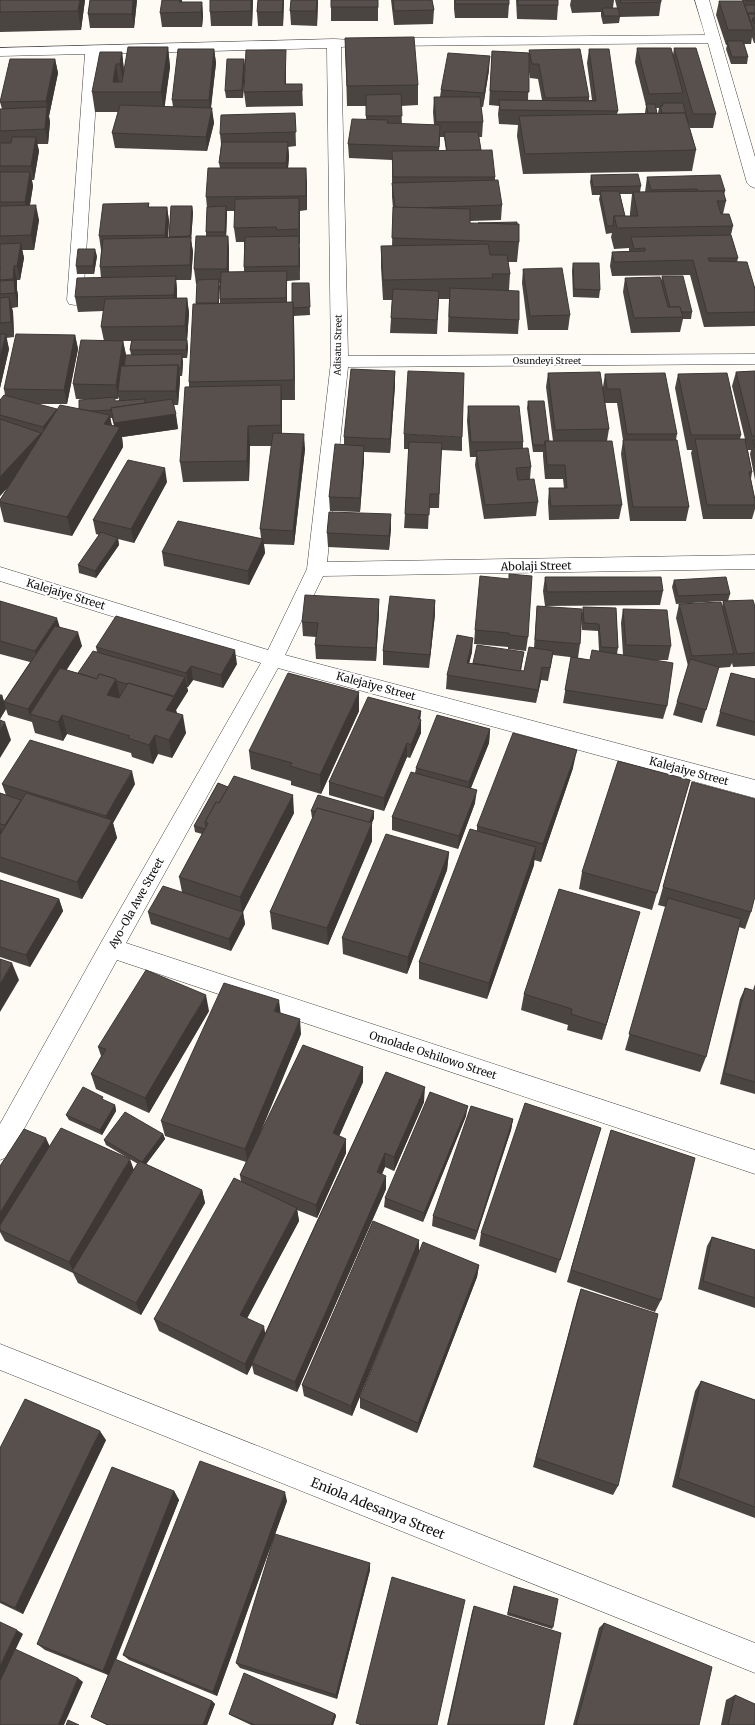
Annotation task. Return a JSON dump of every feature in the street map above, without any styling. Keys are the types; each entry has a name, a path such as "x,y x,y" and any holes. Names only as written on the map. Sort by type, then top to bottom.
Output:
{"street":[{"path":"702,0 755,183"},
{"path":"374,43 713,39"},
{"name":"Adisatu Street","path":"273,658 317,569 340,362 334,43"},
{"path":"0,52 358,43"},
{"path":"75,300 92,50"},
{"name":"Osundeyi Street","path":"340,362 755,360"},
{"name":"Abolaji Street","path":"317,569 755,562"},
{"name":"Kalejaiye Street","path":"0,574 273,658 755,789"},
{"name":"Ayo-Ola Awe Street","path":"0,1148 110,948 273,658"},
{"name":"Omolade Oshilowo Street","path":"110,948 755,1162"},
{"name":"Eniola Adesanya Street","path":"0,1357 755,1658"}],"building":[{"path":"0,0 80,0 78,11 0,12"},
{"path":"90,0 133,0 132,14 88,14"},
{"path":"162,0 202,2 201,12 160,13"},
{"path":"210,0 251,0 251,11 210,12"},
{"path":"258,0 283,0 282,12 257,12"},
{"path":"291,0 317,0 316,11 290,11"},
{"path":"331,0 378,0 378,7 331,7"},
{"path":"393,0 432,0 434,10 394,11"},
{"path":"455,0 509,0 509,4 455,4"},
{"path":"518,0 558,0 558,5 518,5"},
{"path":"620,0 661,0 661,2 621,3"},
{"path":"719,1 743,1 753,30 728,30"},
{"path":"745,5 755,5 755,13 747,13"},
{"path":"602,8 618,8 620,16 604,16"},
{"path":"748,14 755,14 755,18 753,18 752,22 751,22"},
{"path":"414,37 418,85 347,86 345,38"},
{"path":"727,41 743,41 748,57 732,57"},
{"path":"128,47 168,47 161,92 92,92 100,52 122,52 120,64 116,64 113,82 122,82"},
{"path":"637,48 671,48 683,93 649,94"},
{"path":"674,48 696,48 716,114 693,114"},
{"path":"178,49 214,49 209,100 172,100"},
{"path":"580,49 589,97 545,98 539,64 532,64 529,50"},
{"path":"589,49 609,49 618,111 500,110 499,100 596,101"},
{"path":"246,50 286,50 285,84 302,84 302,91 244,92"},
{"path":"492,51 529,53 529,92 490,91"},
{"path":"448,53 490,56 484,93 441,90"},
{"path":"10,59 55,59 46,101 0,102"},
{"path":"227,59 244,59 242,90 225,91"},
{"path":"401,94 402,116 366,116 366,95"},
{"path":"434,97 480,97 483,122 436,122"},
{"path":"662,103 683,103 688,122 685,113 662,113 660,106 663,106"},
{"path":"646,104 655,104 657,113 648,113"},
{"path":"120,105 212,108 206,137 112,133"},
{"path":"47,107 45,129 0,131 0,109"},
{"path":"295,113 296,132 220,134 221,115"},
{"path":"685,113 696,150 525,154 519,116"},
{"path":"352,119 388,120 387,123 440,125 439,147 348,144"},
{"path":"444,132 478,132 481,150 447,151"},
{"path":"12,137 36,137 31,166 0,166 0,143 11,143"},
{"path":"222,142 288,142 286,163 219,163"},
{"path":"492,150 495,177 393,177 392,151"},
{"path":"208,168 306,168 306,196 206,197"},
{"path":"0,172 30,172 25,202 0,202"},
{"path":"638,174 641,186 593,187 591,175"},
{"path":"720,175 725,191 698,191 697,189 651,190 647,177"},
{"path":"498,180 502,205 411,208 395,207 392,183"},
{"path":"600,191 619,191 625,216 614,216 613,226 607,226"},
{"path":"723,191 726,201 717,201 721,214 729,214 733,226 617,228 614,216 638,216 633,192"},
{"path":"299,198 299,229 277,230 276,227 234,228 235,199"},
{"path":"149,203 148,207 167,207 165,235 99,236 103,204"},
{"path":"36,205 31,235 0,236 0,206"},
{"path":"171,206 192,206 190,236 169,237"},
{"path":"226,206 225,232 206,232 207,207"},
{"path":"393,207 470,209 470,223 519,224 519,242 392,238"},
{"path":"517,222 517,224 478,223"},
{"path":"731,235 738,258 708,258 709,261 747,262 755,289 755,312 707,313 693,260 614,262 612,252 645,251 645,248 634,249 631,237"},
{"path":"196,236 228,236 227,269 194,269"},
{"path":"299,236 299,266 244,267 245,237"},
{"path":"191,237 190,265 100,267 103,239"},
{"path":"21,243 17,266 14,266 13,279 0,280 0,244"},
{"path":"488,244 490,255 507,255 510,274 492,274 493,278 383,280 381,246"},
{"path":"78,249 95,249 93,266 76,266"},
{"path":"573,263 599,263 600,290 574,289"},
{"path":"562,268 570,315 530,316 523,269"},
{"path":"287,271 286,298 220,299 221,272"},
{"path":"176,276 174,295 75,297 77,278"},
{"path":"662,276 683,276 692,312 681,312 680,307 670,307"},
{"path":"660,277 668,307 680,307 683,317 634,318 625,278"},
{"path":"219,279 218,303 196,303 197,280"},
{"path":"14,280 15,293 0,294 0,281"},
{"path":"292,283 309,283 310,307 293,308"},
{"path":"450,288 519,291 519,320 449,317"},
{"path":"393,289 439,291 437,320 391,318"},
{"path":"9,297 11,322 0,323 0,298"},
{"path":"187,298 185,326 101,327 105,299"},
{"path":"293,302 294,380 189,382 193,304"},
{"path":"0,334 6,334 0,358"},
{"path":"16,334 75,335 64,390 4,389"},
{"path":"81,340 123,341 116,385 73,384"},
{"path":"132,340 187,340 186,350 130,350"},
{"path":"182,354 181,368 179,368 178,365 124,366 126,355"},
{"path":"178,365 176,391 118,391 121,366"},
{"path":"351,369 395,371 390,439 344,437"},
{"path":"408,371 464,373 462,437 404,434"},
{"path":"755,371 755,436 752,436 736,372"},
{"path":"600,372 609,429 555,430 548,373"},
{"path":"665,373 677,434 627,434 620,389 607,389 605,374"},
{"path":"727,373 741,435 691,435 678,374"},
{"path":"281,385 281,425 248,426 247,461 180,462 185,387"},
{"path":"4,395 57,409 43,427 0,415 0,400"},
{"path":"115,397 115,401 145,399 145,403 111,408 111,410 92,411 79,409 79,400"},
{"path":"172,399 176,414 114,423 111,408"},
{"path":"528,401 544,401 549,441 545,441 544,445 533,445"},
{"path":"60,405 110,415 104,424 120,427 67,517 0,502 0,500"},
{"path":"468,406 519,406 523,442 471,442"},
{"path":"0,419 41,433 0,477"},
{"path":"273,433 304,434 293,531 260,529"},
{"path":"695,439 745,439 752,472 749,472 755,505 707,505"},
{"path":"623,440 677,440 689,507 633,507"},
{"path":"545,441 612,441 622,505 551,506 549,488 567,488 565,465 547,465"},
{"path":"409,442 442,443 439,494 430,494 429,515 405,514"},
{"path":"335,444 364,446 360,498 329,497"},
{"path":"528,448 531,467 516,468 518,480 534,479 538,502 485,505 476,451"},
{"path":"128,460 165,468 131,529 93,520"},
{"path":"329,512 391,514 389,536 327,533"},
{"path":"178,521 263,539 248,571 162,552"},
{"path":"101,532 118,538 95,571 78,565"},
{"path":"509,574 532,576 528,637 509,635 509,633 475,630 480,576 509,579"},
{"path":"545,577 661,577 663,591 547,592"},
{"path":"726,577 730,594 678,596 674,580"},
{"path":"305,595 379,599 376,648 315,645 318,623 302,622"},
{"path":"390,596 435,600 430,655 383,651"},
{"path":"753,600 755,607 755,653 737,654 723,601"},
{"path":"0,601 57,618 35,651 0,641"},
{"path":"721,602 734,654 692,656 679,604"},
{"path":"537,606 582,609 580,644 535,640"},
{"path":"583,607 616,608 618,648 601,647 599,624 584,623"},
{"path":"623,609 667,610 671,646 626,645"},
{"path":"116,616 235,650 221,675 191,666 186,673 96,647"},
{"path":"55,626 78,632 28,709 4,702"},
{"path":"457,635 473,638 467,663 524,671 529,647 553,651 550,668 542,667 538,690 447,675"},
{"path":"477,645 524,652 520,671 473,663"},
{"path":"592,650 673,663 667,706 565,690 571,657 590,660"},
{"path":"93,651 185,677 174,696 116,681 116,679 99,674 97,679 78,673"},
{"path":"690,659 719,667 706,710 677,702"},
{"path":"60,668 97,679 99,674 116,679 107,695 119,698 128,683 174,697 166,710 183,715 169,740 155,735 149,745 128,738 130,736 62,715 58,722 30,714"},
{"path":"288,673 359,692 320,775 290,766 292,763 249,751"},
{"path":"731,673 755,679 755,722 720,712"},
{"path":"368,697 421,711 418,718 421,720 411,745 407,743 384,798 329,782"},
{"path":"437,715 490,729 469,782 416,768"},
{"path":"0,720 5,722 0,730"},
{"path":"513,733 577,750 543,844 477,826"},
{"path":"30,740 132,771 106,816 2,784"},
{"path":"618,761 690,780 657,893 582,872"},
{"path":"411,772 477,790 459,836 392,817"},
{"path":"234,776 293,795 240,897 179,877 208,823 205,822 216,802 219,803"},
{"path":"692,782 755,799 755,896 751,912 663,887"},
{"path":"218,783 228,787 219,803 216,802 205,822 206,828 194,826"},
{"path":"0,793 21,800 5,825 0,824"},
{"path":"26,793 112,820 77,882 0,857 0,835"},
{"path":"318,795 374,811 369,823 317,808 316,812 311,811"},
{"path":"317,808 372,823 327,928 270,912"},
{"path":"470,829 536,847 489,983 419,962"},
{"path":"386,834 449,852 408,957 342,938"},
{"path":"0,880 59,899 26,955 0,947"},
{"path":"163,886 243,912 229,939 148,912"},
{"path":"559,889 640,912 606,1025 571,1014 572,1009 524,994"},
{"path":"668,898 741,919 706,1057 629,1034"},
{"path":"0,959 12,963 0,984"},
{"path":"146,970 206,995 145,1098 91,1074 106,1049 98,1047"},
{"path":"224,983 279,1000 274,1011 300,1019 245,1149 161,1121"},
{"path":"745,988 755,991 755,1082 724,1073"},
{"path":"303,1045 363,1067 333,1133 346,1139 316,1205 240,1175"},
{"path":"386,1072 425,1087 394,1157 385,1153 377,1172 386,1176 295,1382 252,1363"},
{"path":"83,1087 115,1105 100,1130 66,1115"},
{"path":"430,1092 468,1106 424,1213 385,1198"},
{"path":"525,1103 601,1128 560,1260 481,1233"},
{"path":"471,1106 513,1119 477,1231 433,1216"},
{"path":"125,1112 163,1134 142,1162 104,1140"},
{"path":"61,1128 130,1159 69,1262 0,1230 0,1225"},
{"path":"24,1129 46,1138 0,1213 0,1166"},
{"path":"611,1130 695,1158 661,1300 571,1270"},
{"path":"139,1161 202,1190 136,1303 72,1271"},
{"path":"234,1178 297,1208 240,1315 264,1326 245,1364 154,1319"},
{"path":"373,1221 419,1240 351,1406 302,1385"},
{"path":"712,1237 755,1250 755,1298 703,1281"},
{"path":"423,1242 479,1265 418,1423 360,1398"},
{"path":"581,1289 658,1314 618,1486 536,1458"},
{"path":"701,1381 755,1400 755,1507 678,1478"},
{"path":"25,1399 100,1431 15,1608 0,1601 0,1448"},
{"path":"200,1461 285,1492 213,1692 123,1655"},
{"path":"112,1467 174,1491 103,1671 37,1644"},
{"path":"275,1534 370,1563 336,1695 236,1663"},
{"path":"392,1577 465,1600 437,1725 362,1725 356,1723"},
{"path":"514,1586 558,1599 553,1627 508,1613"},
{"path":"474,1606 561,1633 544,1725 448,1725"},
{"path":"0,1622 17,1630 0,1666"},
{"path":"604,1623 712,1667 699,1725 576,1725"},
{"path":"15,1649 78,1678 58,1725 0,1725 0,1681"},
{"path":"115,1659 212,1701 203,1725 108,1725 91,1717"},
{"path":"244,1673 335,1714 331,1725 255,1725 229,1714"},
{"path":"735,1695 755,1704 755,1725 728,1725"},
{"path":"68,1720 79,1725 66,1725"}]}
